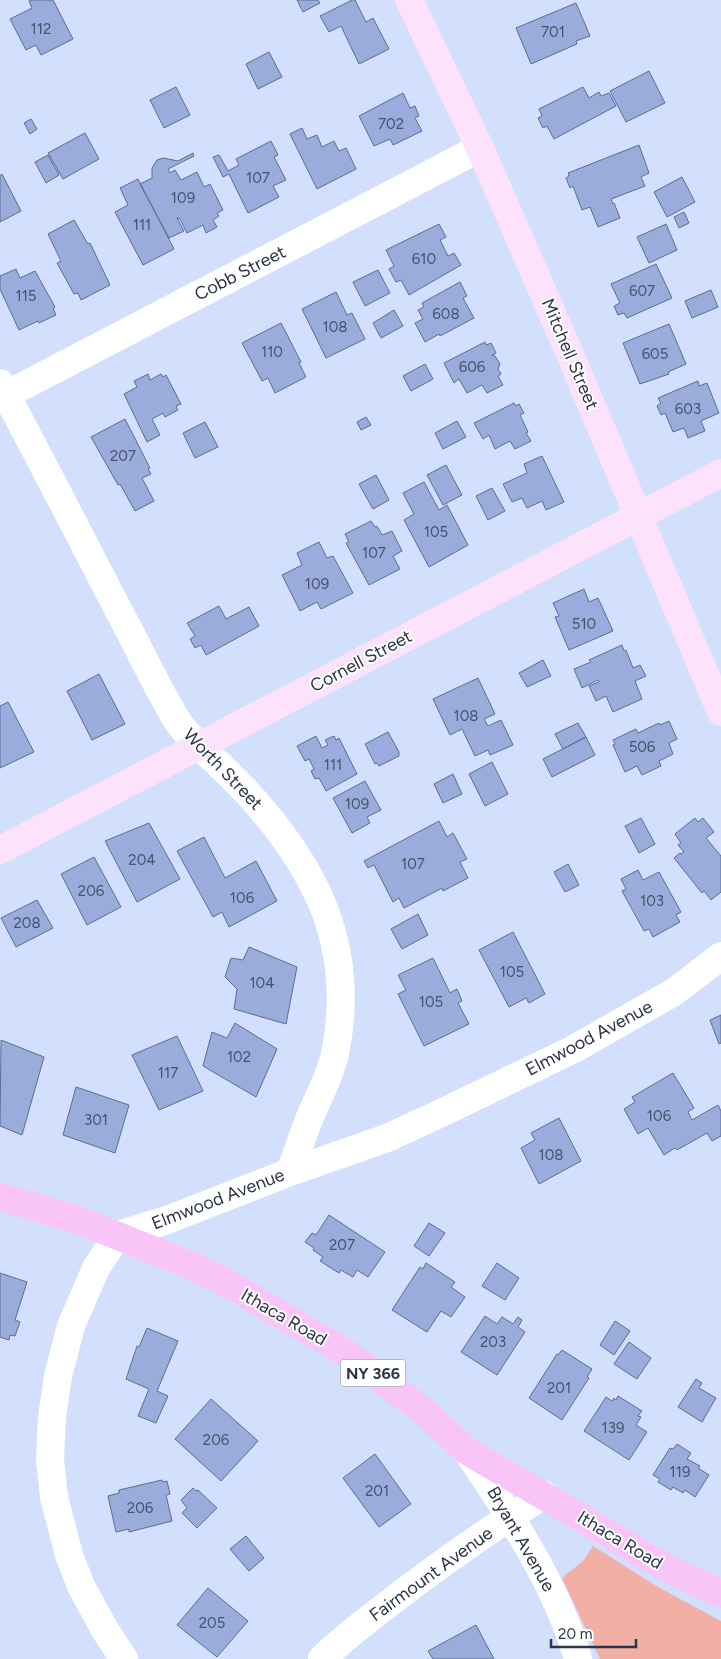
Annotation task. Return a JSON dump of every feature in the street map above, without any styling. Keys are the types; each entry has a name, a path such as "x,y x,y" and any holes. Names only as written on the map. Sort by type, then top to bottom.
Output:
{"main road":[{"name":"Ithaca Road","path":"0,1197 76,1219 218,1278 346,1353 426,1413 467,1451 664,1566 721,1594"}],"street":[{"name":"Mitchell Street","path":"409,0 480,148 569,352 721,712"},
{"name":"Cobb Street","path":"2,392 480,148"},
{"name":"Worth Street","path":"2,392 179,724 260,806 303,865 331,925 338,961 341,994 334,1055 325,1084 310,1116 290,1172"},
{"name":"Cornell Street","path":"0,850 721,473"},
{"name":"Elmwood Avenue","path":"118,1235 167,1220 290,1172 387,1138 574,1050 674,992 721,956"},
{"path":"118,1235 96,1268 71,1326 58,1376 52,1417 50,1460 54,1497 68,1555 81,1586 124,1659"},
{"name":"Bryant Avenue","path":"467,1451 540,1566 572,1637 578,1659"},
{"name":"Fairmount Avenue","path":"322,1659 347,1636 416,1583 510,1516 544,1495"}],"shaded area":[{"path":"593,1546 658,1587 721,1621 721,1659 600,1659 562,1578 583,1561"}],"building":[{"path":"53,0 73,39 41,55 36,45 26,50 10,19 32,8 29,1"},
{"path":"297,0 318,0 320,3 303,12"},
{"path":"355,0 366,22 373,18 389,49 359,64 341,26 329,32 320,16"},
{"path":"576,3 590,36 576,41 577,44 531,64 516,28"},
{"path":"269,52 282,77 258,89 246,64"},
{"path":"649,71 665,103 626,122 610,91"},
{"path":"176,87 190,115 164,128 150,100"},
{"path":"583,87 589,98 599,92 601,96 609,93 616,106 554,139 547,126 543,128 538,118 542,116 539,109"},
{"path":"403,93 410,108 415,106 419,116 415,118 422,131 393,145 390,139 374,146 359,116"},
{"path":"31,119 37,129 30,134 24,123"},
{"path":"302,128 307,139 317,135 322,147 334,141 339,151 346,148 356,169 317,189 290,134"},
{"path":"85,133 99,159 63,179 48,153"},
{"path":"271,141 278,155 274,157 286,180 273,186 279,197 248,213 229,174 223,177 213,157 219,155 228,171 239,165 236,159"},
{"path":"639,145 649,173 641,177 645,186 611,199 620,218 598,227 590,207 582,210 573,186 570,188 566,178 569,176 568,173"},
{"path":"193,153 194,156 168,169 170,173 175,170 181,180 197,172 204,187 210,184 223,210 217,213 219,216 213,220 217,227 206,233 203,225 187,233 180,219 177,218 184,231 169,238 140,184 152,178 152,168 157,160 163,158 178,161"},
{"path":"48,155 59,175 46,183 35,162"},
{"path":"2,174 21,211 0,222 0,176"},
{"path":"682,177 695,202 667,217 654,192"},
{"path":"138,179 174,249 143,265 115,212 128,205 120,188"},
{"path":"684,212 689,223 679,228 674,217"},
{"path":"74,220 88,244 90,243 110,285 81,300 78,293 74,294 57,263 61,261 48,234"},
{"path":"439,224 446,237 440,240 448,256 454,253 461,265 409,295 401,280 396,282 389,269 394,266 386,250"},
{"path":"666,224 677,250 649,263 637,237"},
{"path":"656,264 672,298 627,318 624,313 618,315 614,306 620,303 611,284"},
{"path":"16,269 20,278 35,271 55,307 53,308 56,315 19,330 0,289 0,276"},
{"path":"378,270 390,293 365,306 353,282"},
{"path":"460,282 467,296 463,298 474,318 425,342 415,323 423,319 418,310 424,307 422,303"},
{"path":"711,290 718,307 692,318 685,301"},
{"path":"336,292 347,315 352,313 365,339 326,358 302,309"},
{"path":"394,310 403,326 381,338 373,323"},
{"path":"281,323 301,362 299,363 306,377 275,393 268,378 262,381 242,343"},
{"path":"669,324 686,364 668,372 669,374 640,384 623,343"},
{"path":"485,342 486,345 491,343 496,353 492,355 495,356 500,364 498,369 501,374 498,376 503,385 487,393 482,385 467,393 459,379 454,383 444,363"},
{"path":"425,364 433,379 411,391 403,376"},
{"path":"148,374 150,380 161,374 163,377 166,375 181,404 176,406 178,410 165,417 163,413 152,419 160,435 147,442 124,394 137,387 134,381"},
{"path":"698,381 699,386 707,383 719,413 701,421 705,431 688,438 684,428 673,432 665,413 661,415 657,406 661,403 658,398"},
{"path":"514,403 516,406 519,404 524,413 520,415 531,441 515,449 510,441 495,449 489,435 483,439 474,423"},
{"path":"366,417 371,425 361,430 357,422"},
{"path":"125,419 150,468 148,469 151,474 142,478 154,501 135,511 91,437"},
{"path":"457,421 466,437 443,449 435,433"},
{"path":"205,422 218,447 195,458 183,433"},
{"path":"542,456 564,502 546,510 542,501 527,508 522,498 512,502 503,484 527,473 524,464"},
{"path":"446,465 462,495 443,505 427,475"},
{"path":"376,475 389,500 373,509 359,484"},
{"path":"424,482 439,510 447,505 468,545 429,567 404,520 414,514 403,493"},
{"path":"492,488 505,511 488,520 476,496"},
{"path":"371,521 375,527 377,526 382,535 392,531 402,551 393,556 400,569 369,585 346,543 349,542 345,534"},
{"path":"319,542 327,558 333,556 353,593 321,609 317,602 300,611 282,575 302,565 297,553"},
{"path":"584,589 589,602 598,598 613,631 569,650 555,617 559,616 553,603"},
{"path":"219,606 226,619 249,607 259,626 206,655 201,645 195,648 190,639 195,636 187,623"},
{"path":"622,645 633,668 640,665 646,676 635,681 642,699 613,712 606,696 596,701 589,686 599,682 598,680 582,688 574,669"},
{"path":"543,660 551,676 527,687 519,673"},
{"path":"99,674 125,724 92,740 67,691"},
{"path":"478,678 495,714 484,719 488,726 501,720 513,745 490,755 488,750 475,756 462,729 450,735 433,699"},
{"path":"8,702 34,752 0,768 0,706"},
{"path":"669,721 677,739 669,743 673,754 659,761 661,766 642,775 637,766 625,772 613,745 615,744 613,740 636,729 638,733 659,723 660,725"},
{"path":"578,723 586,737 563,749 555,734"},
{"path":"388,732 399,752 399,756 379,766 377,763 375,764 365,744"},
{"path":"316,736 322,748 328,745 325,740 334,736 336,740 339,738 357,774 326,791 319,778 315,779 311,771 314,769 309,759 305,761 297,746"},
{"path":"586,737 595,755 552,777 543,759"},
{"path":"492,762 508,794 485,806 469,774"},
{"path":"453,774 462,794 443,803 434,784"},
{"path":"365,781 381,810 367,817 370,823 352,833 333,798"},
{"path":"641,818 655,844 639,853 625,826"},
{"path":"695,818 698,822 703,818 714,832 706,838 721,856 721,892 711,900 704,891 702,893 674,858 684,852 678,845 681,843 675,834"},
{"path":"439,821 447,837 453,833 467,859 460,862 468,878 443,891 442,888 404,908 399,898 393,902 374,865 368,868 364,861"},
{"path":"149,823 180,879 137,902 105,841"},
{"path":"204,837 225,878 256,861 277,901 229,927 222,912 213,917 177,851"},
{"path":"94,857 121,907 87,925 61,874"},
{"path":"568,864 579,885 565,892 554,872"},
{"path":"638,870 643,880 659,872 681,912 676,915 680,922 653,937 649,929 644,931 622,891 626,889 621,879"},
{"path":"37,900 53,928 16,947 1,918"},
{"path":"418,914 428,935 402,949 391,929"},
{"path":"513,932 545,994 529,1003 526,998 509,1007 479,950"},
{"path":"249,947 297,967 286,1024 234,1009 237,989 225,977 231,958 243,960"},
{"path":"433,958 450,993 457,989 462,1001 458,1003 469,1024 424,1046 398,994 406,990 398,975"},
{"path":"721,1015 721,1043 719,1044 710,1020"},
{"path":"235,1023 277,1049 256,1097 203,1066 212,1032 227,1038"},
{"path":"177,1036 203,1091 159,1110 132,1055"},
{"path":"1,1040 44,1057 22,1135 0,1126"},
{"path":"673,1073 694,1108 688,1112 692,1120 718,1105 721,1111 721,1136 712,1141 707,1133 664,1155 648,1128 638,1134 624,1109 635,1102 632,1097"},
{"path":"76,1087 129,1105 115,1153 63,1135"},
{"path":"559,1118 581,1161 539,1184 521,1148 535,1140 531,1133"},
{"path":"329,1215 385,1252 368,1277 357,1270 353,1277 341,1270 339,1273 320,1261 323,1257 305,1242 312,1233 316,1235"},
{"path":"429,1223 445,1233 429,1256 414,1246"},
{"path":"426,1263 455,1282 451,1287 465,1297 451,1317 441,1311 427,1332 392,1310 420,1267 423,1269"},
{"path":"497,1263 519,1278 505,1300 482,1286"},
{"path":"0,1273 27,1282 15,1320 20,1322 15,1336 10,1335 9,1340 0,1337"},
{"path":"485,1316 497,1324 502,1317 513,1324 518,1317 522,1320 518,1327 525,1332 497,1375 461,1352"},
{"path":"615,1321 630,1331 614,1355 600,1345"},
{"path":"147,1328 178,1341 157,1391 168,1396 156,1423 138,1416 149,1389 126,1379 137,1346 139,1347"},
{"path":"629,1342 651,1358 637,1379 614,1364"},
{"path":"562,1350 592,1369 587,1377 589,1378 562,1420 529,1398 557,1354"},
{"path":"696,1379 702,1383 699,1388 716,1398 702,1422 678,1407"},
{"path":"618,1396 642,1411 638,1416 641,1417 636,1425 647,1432 629,1460 584,1431 606,1397 612,1401 614,1398 616,1400"},
{"path":"211,1399 258,1441 221,1481 175,1439"},
{"path":"677,1444 691,1453 687,1459 700,1466 698,1468 709,1475 695,1497 685,1490 683,1493 673,1487 671,1490 658,1482 660,1479 653,1475 670,1448 673,1449"},
{"path":"375,1454 411,1504 379,1527 343,1478"},
{"path":"162,1480 163,1482 167,1481 170,1494 166,1495 172,1521 129,1532 129,1529 116,1532 108,1496 119,1493 119,1490"},
{"path":"193,1488 196,1491 198,1490 217,1508 197,1528 182,1513 187,1508 181,1500"},
{"path":"246,1536 264,1558 249,1571 230,1549"},
{"path":"208,1588 248,1621 217,1657 177,1625"},
{"path":"476,1625 494,1659 433,1659 428,1651"}]}
